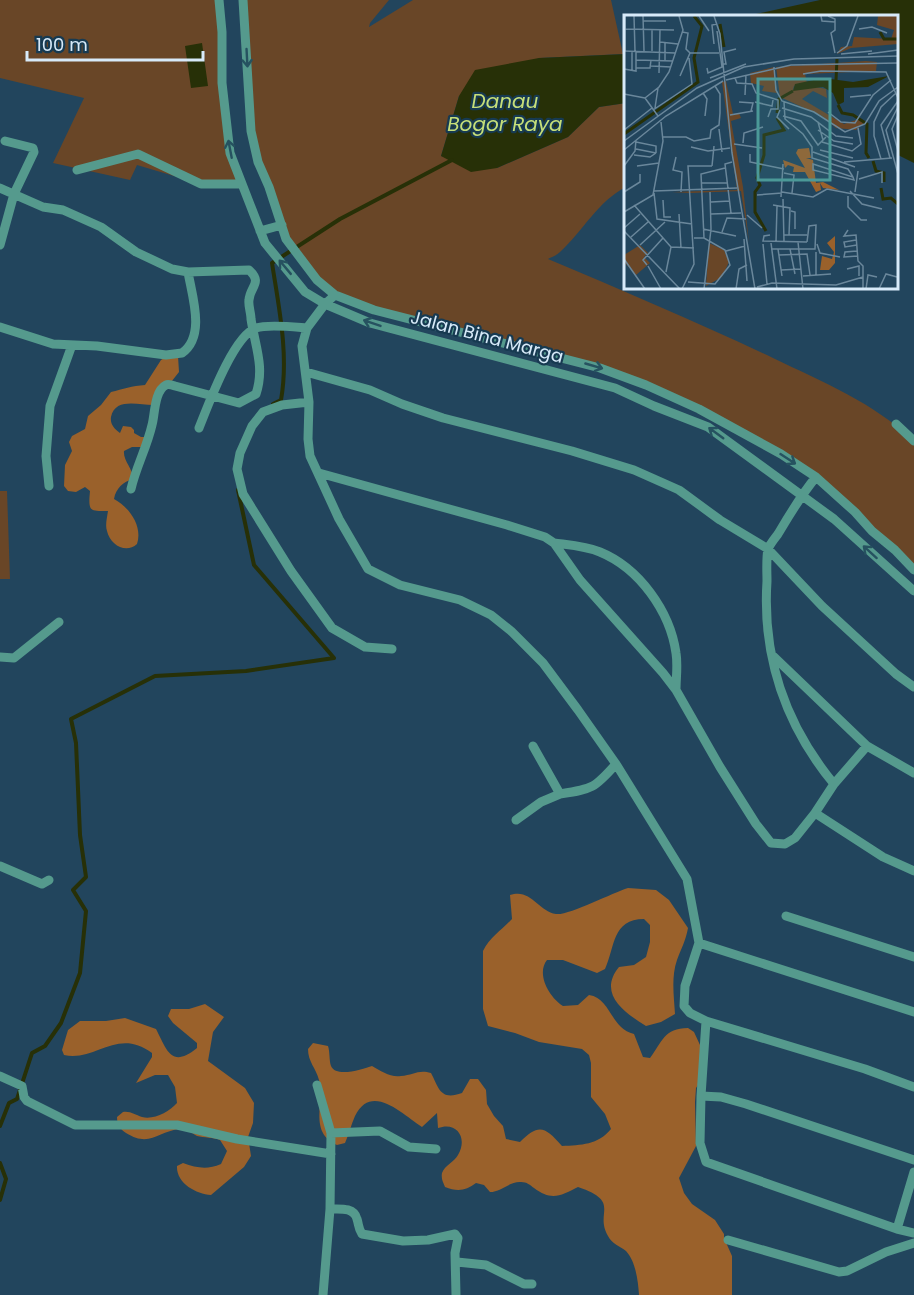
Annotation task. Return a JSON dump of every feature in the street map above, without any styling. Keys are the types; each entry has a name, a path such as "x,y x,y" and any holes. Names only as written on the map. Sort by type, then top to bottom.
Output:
{"street":[{"name":"Jalan Bina Marga","path":"219,0 222,32 222,83 230,153 265,243 305,292 325,304 380,326 615,388 708,427 834,519 914,591"},
{"name":"Jalan Bina Marga","path":"243,0 251,132 258,162 286,238 317,280 335,295 374,310 600,368 646,385 699,409 747,434 816,477 914,570"},
{"path":"0,245 14,194 34,152 33,148 5,141"},
{"path":"77,170 138,154 201,184 241,184"},
{"path":"0,188 43,207 63,210 101,227 136,252 171,269 188,272 249,270 254,275 256,283 249,299 260,360 261,379 256,394 239,403 168,385 163,387 155,403 153,424 135,470 131,489"},
{"path":"260,231 282,225"},
{"path":"0,327 53,344 97,346 166,355 182,353 193,340 195,320 188,272"},
{"path":"335,295 325,304 307,328 302,345 309,402 310,456 339,519 368,569 400,585 460,600 491,615 512,631 543,663 616,764 687,879 699,943 685,986 684,1006 706,1021 914,1087"},
{"path":"199,428 212,395 234,351 255,329 307,328"},
{"path":"49,486 46,456 50,405 72,345"},
{"path":"306,372 370,390 443,418 572,451 634,470 679,490 720,520 768,549 822,606 896,674 914,687"},
{"path":"309,402 282,405 263,411 252,426 240,453 237,469 243,494 291,571 332,628 365,647 392,649"},
{"path":"896,424 914,441"},
{"path":"319,473 507,525 545,537 554,543 580,580 676,690 720,767 756,824 771,843 785,844 795,838 834,784 867,746"},
{"path":"816,477 801,494 768,549 767,628 782,693 794,726 815,761 834,784"},
{"path":"554,543 598,551 627,567 644,585 670,630 676,653 676,690"},
{"path":"0,657 14,658 59,622"},
{"path":"771,653 867,746 914,773"},
{"path":"533,746 560,794"},
{"path":"516,820 542,802 560,794 581,790 599,783 616,764"},
{"path":"815,813 883,857 914,871"},
{"path":"0,866 42,884 49,880"},
{"path":"786,916 914,957"},
{"path":"699,943 914,1012"},
{"path":"706,1021 700,1096 700,1143 706,1162 914,1233"},
{"path":"2,1077 22,1086 27,1101 75,1125 177,1125 237,1139 331,1154"},
{"path":"317,1085 331,1133 330,1209 323,1295"},
{"path":"700,1096 722,1097 746,1104 914,1160"},
{"path":"331,1133 381,1131 403,1145 416,1149 436,1149"},
{"path":"897,1228 914,1172"},
{"path":"330,1209 353,1212 357,1216 359,1230 362,1234 417,1241 455,1234 458,1238 455,1253 456,1295"},
{"path":"728,1240 839,1272 847,1272 886,1252 914,1243"},
{"path":"457,1262 486,1265 528,1284 520,1295"}],"shaded area":[{"path":"0,0 219,0 225,115 241,184 201,184 137,165 130,180 53,163 84,98 0,78"},
{"path":"243,0 389,0 369,27 413,0 611,0 623,54 539,58 459,96 441,156 497,168 568,137 599,107 624,103 624,188 607,200 559,253 548,259 745,345 810,376 865,404 899,428 914,441 914,570 816,477 646,385 335,295 286,239 258,162"},
{"path":"167,356 178,356 179,372 153,405 122,404 113,411 111,417 113,426 120,433 123,426 131,427 134,433 146,437 143,447 132,447 124,451 133,479 121,486 114,499 129,512 138,530 137,544 123,548 115,544 109,536 106,526 108,511 94,510 90,507 90,491 85,487 76,492 68,491 64,486 65,465 72,451 69,442 72,436 85,429 88,416 111,392 145,385 161,360"},
{"path":"0,491 7,491 10,579 0,579"},
{"path":"628,888 656,890 669,900 688,928 674,973 675,1014 661,1022 646,1026 622,1009 612,994 613,977 619,967 634,965 646,957 650,942 650,925 644,919 634,920 620,929 605,969 597,973 563,960 547,960 543,972 544,978 553,997 563,1006 578,1005 589,995 596,997 620,1026 634,1034 643,1057 650,1058 664,1037 674,1030 688,1028 694,1032 700,1045 700,1082 696,1088 695,1102 696,1146 679,1178 684,1193 692,1204 715,1220 724,1234 732,1256 732,1295 639,1295 632,1261 626,1251 610,1239 604,1228 603,1203 591,1192 578,1187 561,1195 551,1196 523,1182 513,1183 490,1192 484,1185 476,1183 461,1190 445,1187 442,1173 458,1155 462,1143 459,1132 455,1129 445,1126 438,1128 437,1113 422,1127 388,1104 379,1101 370,1102 362,1106 355,1116 345,1143 337,1145 328,1139 320,1125 319,1080 308,1054 308,1049 313,1043 328,1046 331,1066 338,1071 350,1072 372,1066 394,1076 427,1072 431,1073 441,1092 449,1095 462,1093 470,1079 478,1079 486,1090 487,1104 503,1126 506,1139 520,1142 537,1130 546,1131 562,1146 589,1143 601,1138 611,1129 605,1114 591,1097 589,1055 582,1049 539,1042 488,1026 483,1009 483,951 512,919 510,895 524,895 550,912 562,914"},
{"path":"205,1004 224,1017 213,1032 208,1061 245,1088 254,1103 253,1123 248,1137 251,1156 244,1167 211,1195 193,1190 183,1182 177,1166 183,1163 207,1168 221,1164 227,1151 220,1140 197,1136 183,1129 141,1139 126,1133 118,1125 117,1117 123,1112 147,1118 166,1112 177,1103 175,1087 168,1075 155,1075 136,1083 152,1057 152,1053 128,1043 76,1056 64,1055 62,1050 68,1030 80,1021 125,1018 156,1029 167,1050 176,1057 181,1057 197,1048 197,1043 173,1023 168,1016 171,1009 189,1009"}],"water":[{"path":"820,0 914,0 914,163 899,156 899,15 752,15"},
{"path":"202,43 208,86 191,88 185,46"},
{"name":"Danau Bogor Raya","path":"624,54 624,103 599,107 568,137 497,168 471,172 441,156 459,96 475,70 539,58"}],"waterway":[{"path":"273,404 281,400 284,349 272,263 340,219 452,160"},
{"path":"0,1126 9,1103 17,1099 32,1053 45,1046 61,1023 80,973 86,911 73,890 86,877 80,835 76,743 71,719 155,676 246,671 334,658 254,565 238,490"},
{"path":"0,1163 6,1179 0,1200"}]}
